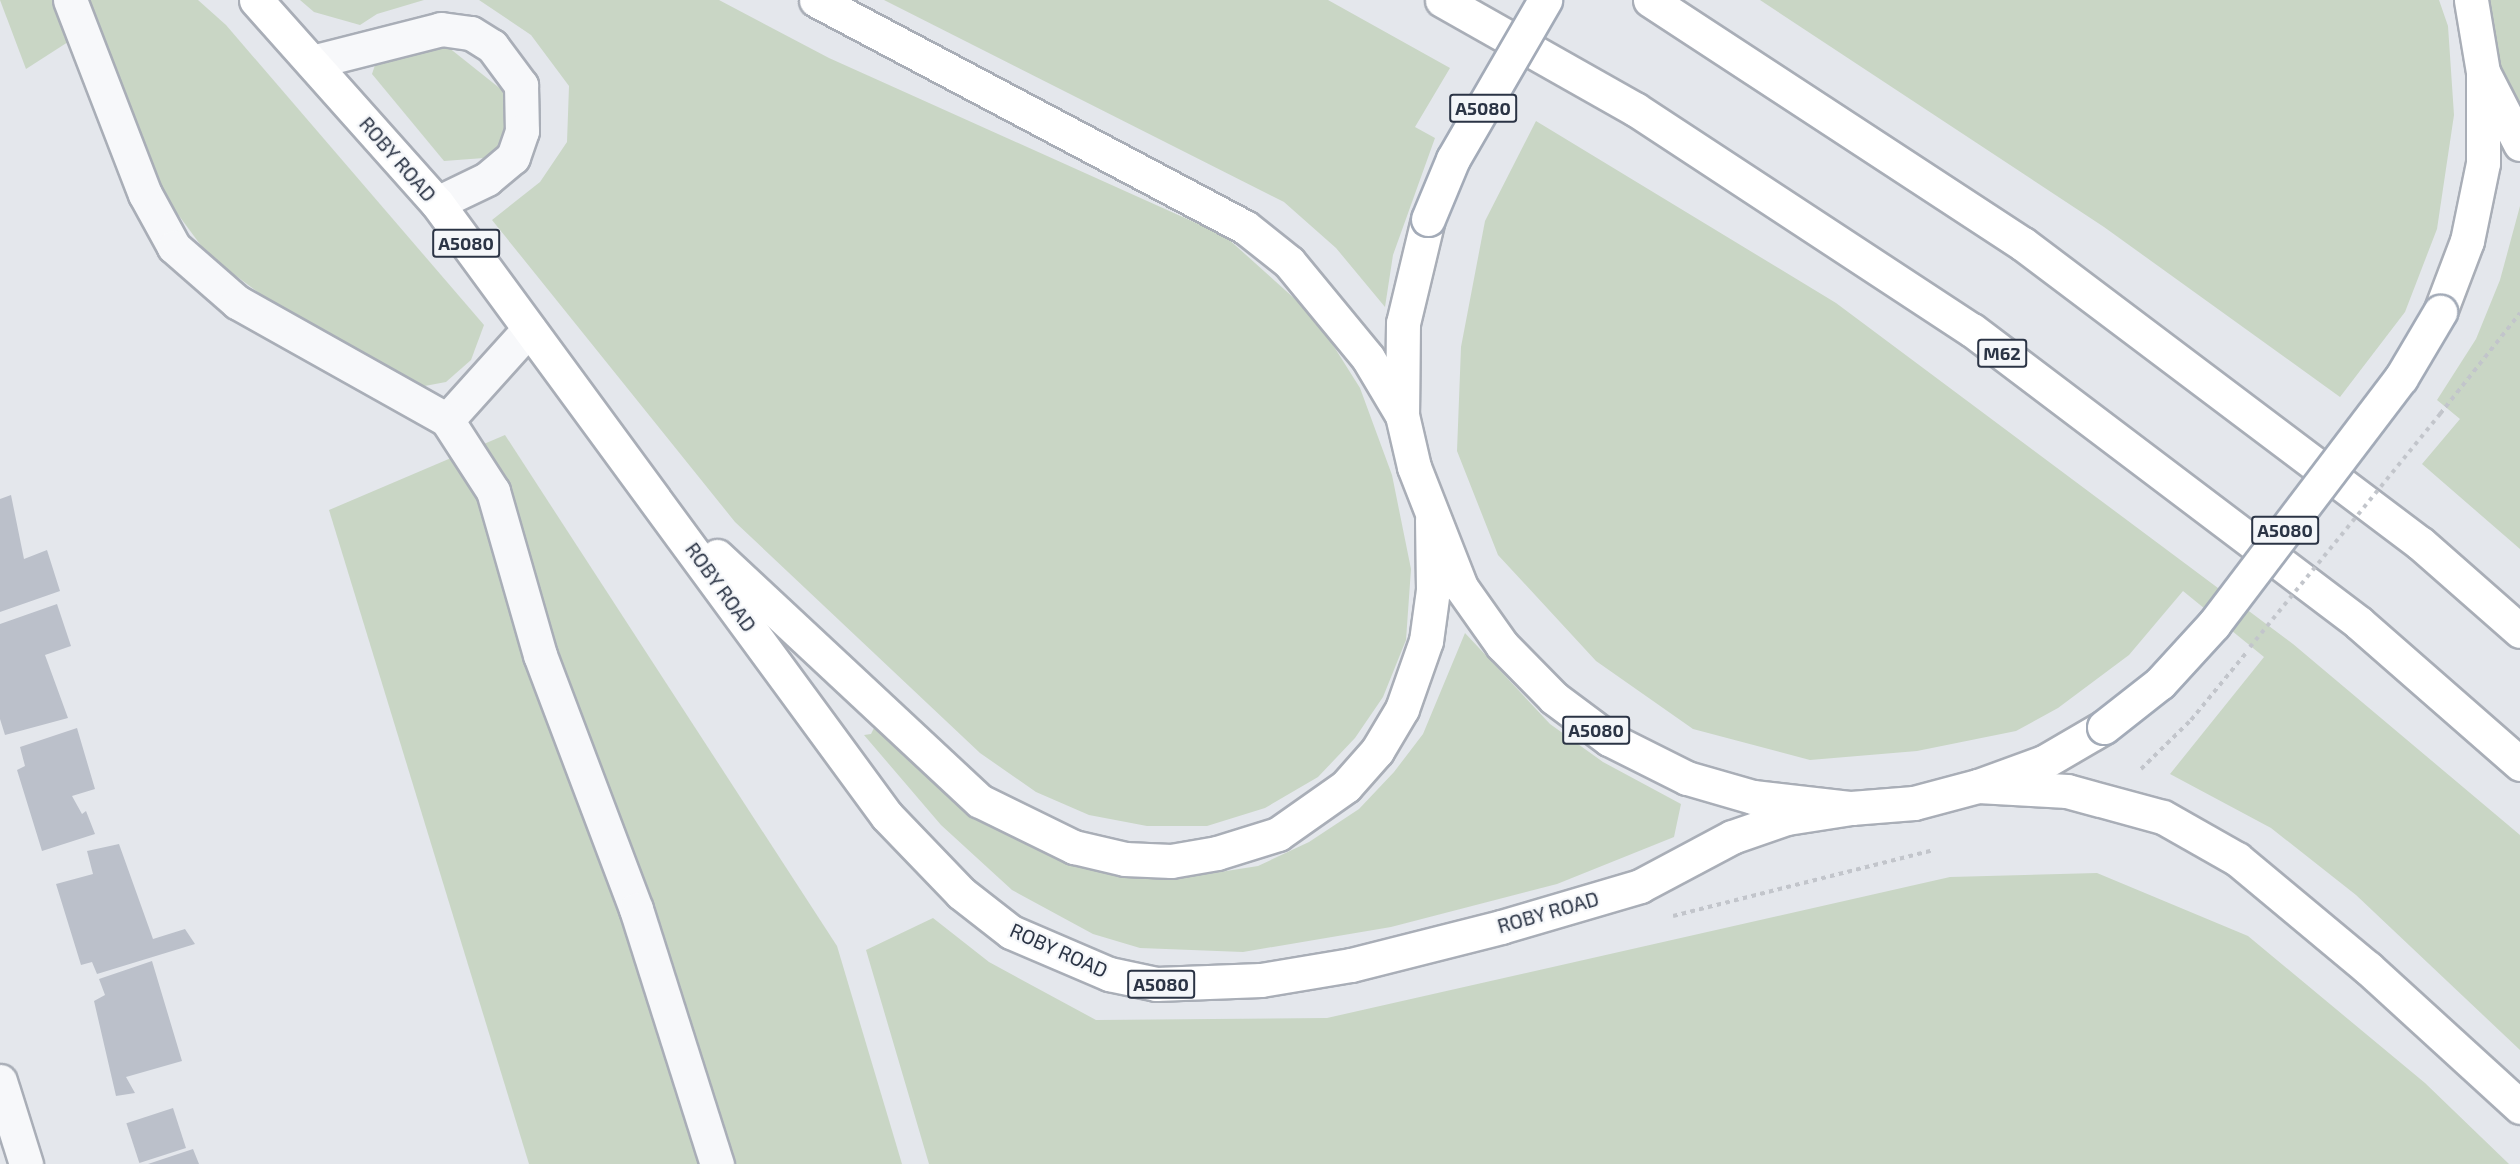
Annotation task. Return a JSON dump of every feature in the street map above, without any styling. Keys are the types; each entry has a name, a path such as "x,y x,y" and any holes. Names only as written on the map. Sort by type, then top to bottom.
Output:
{"main road":[{"name":"ROBY ROAD","path":"256,0 437,203 659,500 887,816 961,893 1011,932 1109,974 1156,984 1261,980 1351,965 1640,886 1732,837 1787,818 1851,808"},
{"path":"816,0 1245,227 1289,262 1368,358 1402,415"},
{"name":"M62","path":"1442,0 1635,109 1972,330 2359,623 2520,764"},
{"name":"A5080","path":"1545,0 1454,159 1428,219 1403,322 1402,415 1432,520 1461,587 1502,645 1554,698 1609,739 1687,778 1753,797 1851,808 1914,802 1978,786 2044,762 2104,727 2160,683 2214,624 2402,378 2440,312 2468,241 2483,163 2483,72 2474,2"},
{"path":"1650,0 2023,244 2420,543 2520,632"},
{"path":"2483,72 2520,144"},
{"name":"ROBY ROAD","path":"659,500 980,801 1074,847 1125,859 1171,861 1217,853 1278,834 1346,786 1377,750 1402,709 1426,641 1433,590 1432,520"},
{"path":"1978,786 2067,791 2163,817 2237,859 2367,968 2520,1107"}],"street":[{"path":"70,0 145,194 174,247 237,302 447,420 493,491 540,654 636,909 717,1164"},
{"path":"312,62 441,29 471,33 492,46 521,85 519,139 513,157 487,179 437,203"},
{"path":"447,420 529,329"},
{"path":"0,1082 26,1164"}],"path":[{"path":"2191,720 2520,313"},
{"path":"1669,917 1932,850"}],"green space":[{"path":"0,0 54,0 68,42 26,69"},
{"path":"77,0 198,0 226,25 484,325 471,360 446,382 414,388 275,305 208,255 154,182"},
{"path":"300,0 424,0 377,14 360,25 314,12"},
{"path":"479,0 719,0 829,58 1225,236 1316,318 1360,388 1392,475 1411,569 1406,640 1383,697 1355,738 1318,777 1265,808 1207,826 1147,826 1089,815 1036,792 980,753 735,522 492,220 540,182 567,142 569,86 531,35"},
{"path":"884,0 1328,0 1450,68 1415,127 1435,138 1393,255 1385,307 1336,248 1284,202"},
{"path":"1760,0 2439,0 2448,26 2454,115 2437,229 2405,312 2340,397 2104,227"},
{"path":"2475,0 2520,0 2520,144"},
{"path":"443,43 502,90 515,114 506,143 484,158 444,161 372,74 375,65"},
{"path":"1536,121 1836,303 2293,644 2520,835 2520,1050 2356,895 2271,828 2170,774 2264,657 2183,591 2129,655 2058,708 2016,731 1917,751 1810,760 1693,729 1596,661 1498,555 1457,451 1461,347 1485,221"},
{"path":"2520,206 2520,549 2422,464 2460,419 2437,400 2476,339 2500,280"},
{"path":"505,435 837,946 902,1164 529,1164 329,510"},
{"path":"1465,633 1550,724 1603,762 1681,804 1674,837 1557,884 1391,927 1243,952 1140,948 1093,934 1012,890 941,825 864,735 871,734 875,726 986,820 1039,849 1089,866 1145,875 1201,875 1258,866 1309,842 1359,809 1394,772 1423,734"},
{"path":"2097,873 2248,936 2425,1083 2509,1164 929,1164 866,950 933,918 989,962 1096,1020 1327,1018 1950,877"}],"building":[{"path":"11,495 24,559 47,550 60,591 0,612 0,499"},
{"path":"57,604 71,646 45,655 68,718 5,735 0,719 0,624"},
{"path":"77,728 95,789 72,796 82,814 86,811 95,834 42,851 17,770 25,766 20,747"},
{"path":"119,844 153,939 185,929 195,944 97,974 92,962 81,965 56,884 93,874 87,851"},
{"path":"152,961 182,1061 126,1077 135,1093 116,1096 94,1001 105,995 99,979"},
{"path":"173,1108 186,1148 139,1163 126,1123"},
{"path":"193,1149 199,1164 148,1164"}]}
